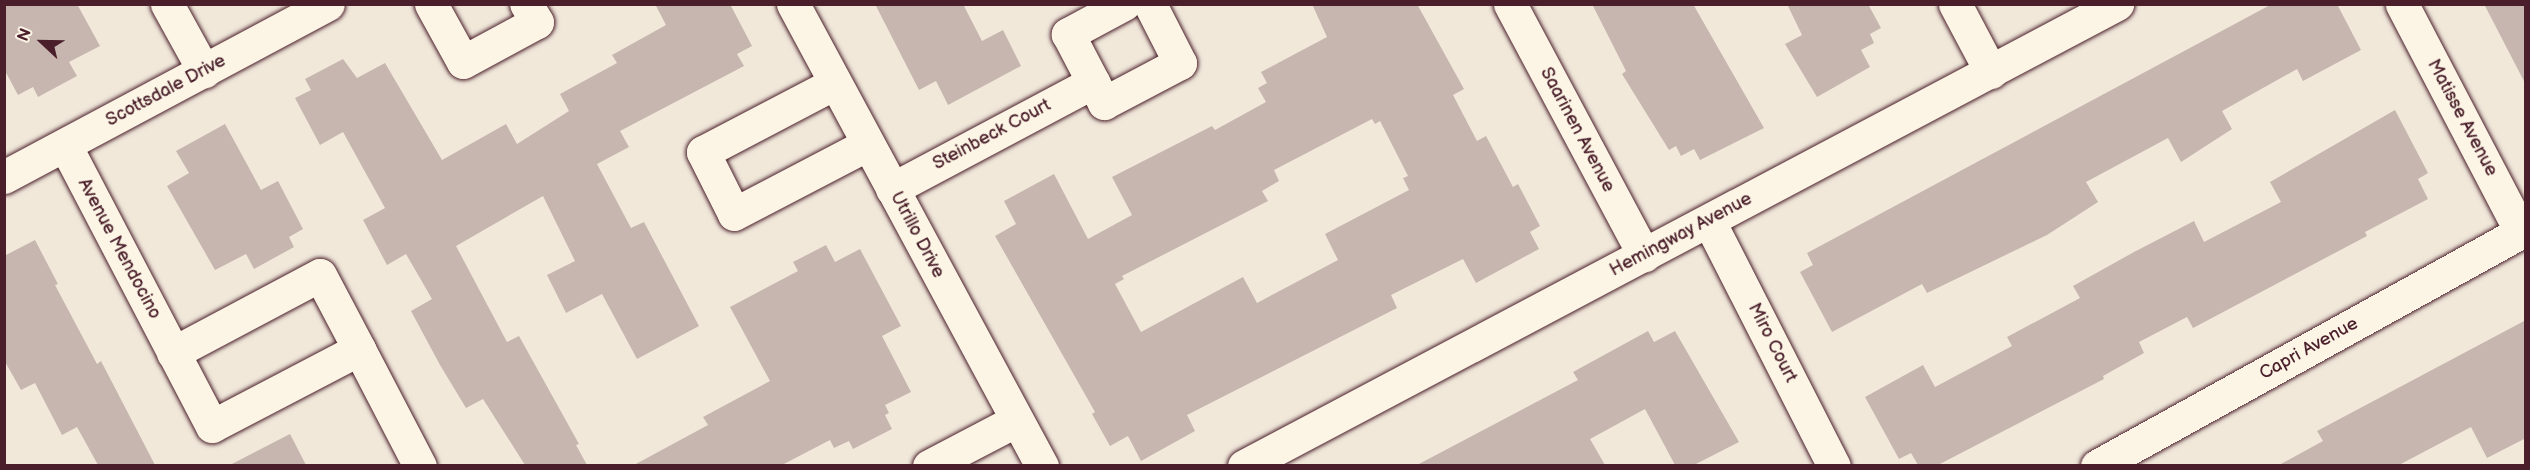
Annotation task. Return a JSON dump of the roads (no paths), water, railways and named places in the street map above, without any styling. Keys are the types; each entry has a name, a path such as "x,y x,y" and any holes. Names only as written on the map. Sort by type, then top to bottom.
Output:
{"street":[{"path":"167,4 204,71"},
{"name":"Scottsdale Drive","path":"4,177 328,4"},
{"path":"431,4 463,62 537,22 526,4"},
{"name":"Utrillo Drive","path":"793,4 1041,465"},
{"path":"1124,4 1068,34 1104,104 1180,63 1149,4"},
{"name":"Saarinen Avenue","path":"1510,4 1644,255"},
{"path":"1955,4 1991,72"},
{"name":"Hemingway Avenue","path":"1244,465 2117,4"},
{"name":"Matisse Avenue","path":"2402,4 2521,232"},
{"name":"Steinbeck Court","path":"892,189 1093,82"},
{"path":"835,83 703,152 735,213 868,144"},
{"name":"Avenue Mendocino","path":"64,145 212,426 359,349"},
{"name":"Miro Court","path":"1709,221 1834,465"},
{"name":"Capri Avenue","path":"2097,465 2521,232"},
{"path":"173,353 320,275 420,465"},
{"path":"929,465 1017,420"}]}
